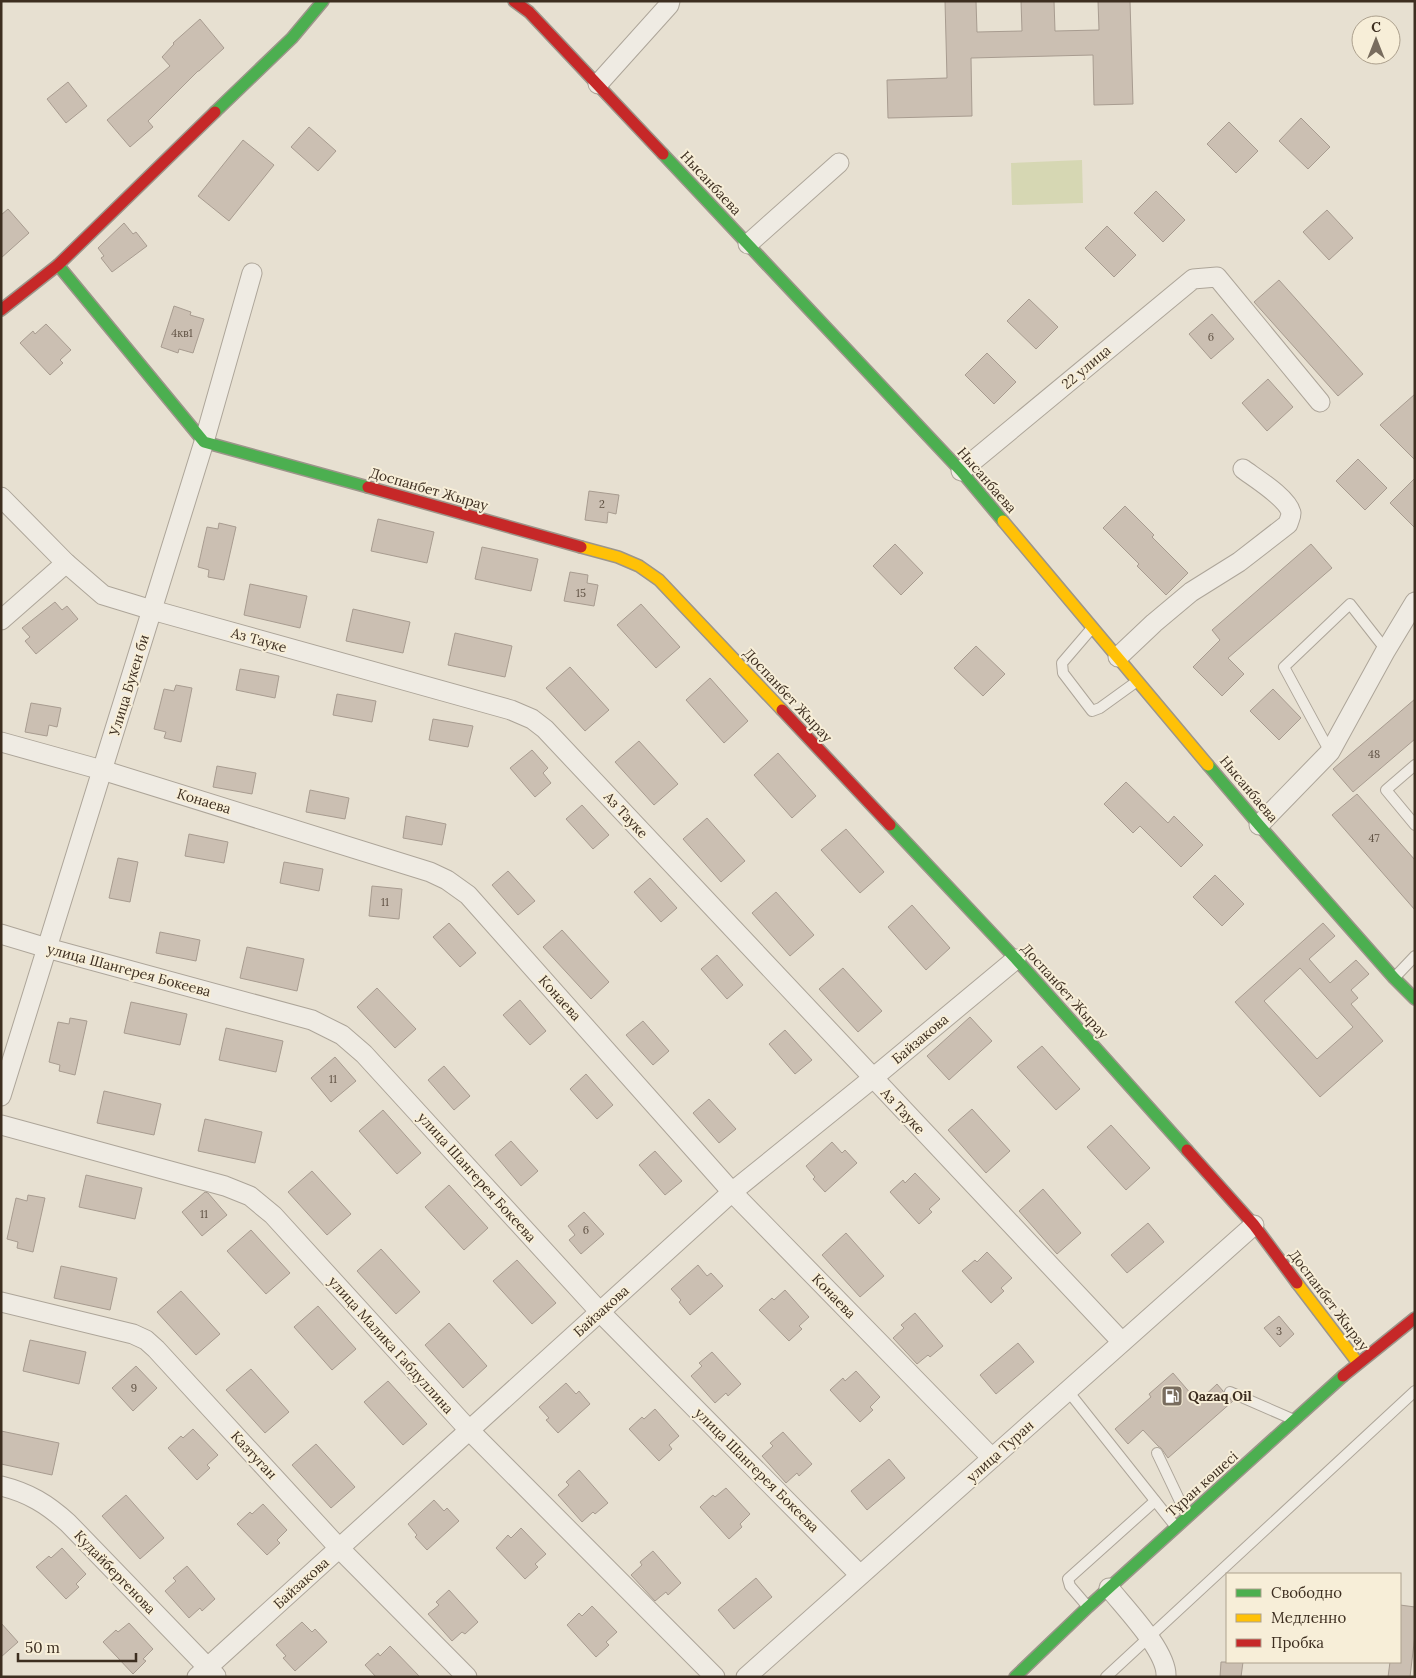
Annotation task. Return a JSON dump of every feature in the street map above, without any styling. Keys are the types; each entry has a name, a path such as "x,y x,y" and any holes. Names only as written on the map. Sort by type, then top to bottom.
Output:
{"street":[{"path":"1,310 58,266 292,38 323,1"},
{"name":"Нысанбаева","path":"514,1 529,12 598,84 961,471 1259,825 1394,978 1415,999"},
{"path":"598,84 669,5 670,1"},
{"path":"748,244 838,163"},
{"path":"58,266 204,442"},
{"name":"Улица Букен би","path":"1,1096 204,442 252,273"},
{"name":"22 улица","path":"961,471 1193,279 1217,277 1320,402"},
{"name":"Доспанбет Жырау","path":"204,442 618,557 639,566 659,580 1016,959 1254,1225 1358,1363"},
{"path":"1118,657 1191,592 1239,562 1288,524 1291,515 1288,506 1243,469"},
{"name":"Аз Тауке","path":"1,497 66,563 103,595 511,710 532,718 552,736 1122,1342"},
{"path":"1,620 66,563"},
{"path":"1259,825 1330,752 1386,650 1415,602"},
{"name":"Конаева","path":"1,742 102,770 430,872 447,880 468,895 732,1192 992,1458"},
{"name":"улица Шангерея Бокеева","path":"1,934 312,1020 342,1035 364,1054 600,1312 860,1575"},
{"name":"Байзакова","path":"207,1674 339,1548 732,1192 1016,959"},
{"name":"улица Малика Габдуллина","path":"1,1125 224,1186 250,1196 272,1215 469,1430 715,1677"},
{"name":"улица Туран","path":"746,1677 1254,1225"},
{"name":"Казтуган","path":"1,1302 132,1334 146,1340 156,1348 339,1548 467,1677"},
{"name":"Тұран көшесі","path":"1015,1677 1088,1607 1358,1363 1414,1322"},
{"name":"Кудайбергенова","path":"1,1486 15,1490 48,1505 68,1523 207,1674"},
{"path":"1109,1588 1148,1636 1163,1658 1166,1677"}],"lane":[{"path":"1330,752 1284,667 1350,604 1386,650"},
{"path":"1093,627 1062,663 1063,673 1092,711 1100,708 1138,680"},
{"path":"1415,765 1386,790 1415,824"},
{"path":"1394,978 1415,956"},
{"path":"1068,1390 1176,1528"},
{"path":"1106,1677 1148,1636 1415,1391"},
{"path":"1230,1392 1296,1420"},
{"path":"1157,1453 1188,1517"},
{"path":"1088,1607 1070,1586 1068,1578 1155,1501"}],"green space":[{"path":"1082,160 1083,203 1012,205 1011,163"}],"building":[{"path":"945,1 976,1 977,32 1022,31 1021,1 1054,1 1055,31 1099,30 1098,1 1130,1 1133,104 1094,105 1093,55 971,58 972,116 888,118 887,80 947,78"},
{"path":"200,19 224,48 148,121 153,127 130,147 107,120 170,66 162,57 173,43"},
{"path":"68,82 87,106 66,123 47,99"},
{"path":"1301,118 1330,147 1308,169 1279,141"},
{"path":"1229,122 1258,151 1236,173 1207,144"},
{"path":"309,127 336,151 318,171 291,147"},
{"path":"243,140 274,165 229,221 198,196"},
{"path":"1156,191 1185,220 1163,242 1134,213"},
{"path":"8,209 29,233 1,258 1,215"},
{"path":"1327,210 1353,238 1329,260 1303,232"},
{"path":"124,223 133,234 136,232 147,246 112,272 101,258 104,256 98,248"},
{"path":"1107,226 1136,255 1114,277 1085,248"},
{"path":"1279,280 1363,374 1338,396 1254,302"},
{"path":"1029,299 1058,327 1036,349 1007,321"},
{"path":"174,306 191,312 190,315 204,319 193,353 179,349 178,353 161,347"},
{"path":"1212,314 1234,339 1211,359 1189,334"},
{"path":"46,324 71,350 60,360 63,363 50,375 20,343 33,331 35,334"},
{"path":"987,353 1016,382 994,404 965,375"},
{"path":"1268,379 1293,407 1267,431 1242,403"},
{"path":"1415,394 1415,460 1380,425"},
{"path":"1358,459 1387,488 1365,510 1336,481"},
{"path":"1415,478 1415,528 1390,503"},
{"path":"589,491 619,495 616,514 608,512 607,523 585,520"},
{"path":"1125,506 1154,535 1152,537 1188,573 1166,595 1137,566 1139,564 1103,528"},
{"path":"378,519 434,532 427,563 371,551"},
{"path":"219,523 236,527 224,580 208,577 209,570 198,567 207,527 218,529"},
{"path":"895,544 923,573 901,595 873,566"},
{"path":"1311,544 1332,568 1228,658 1244,674 1222,696 1193,667 1220,640 1212,630"},
{"path":"482,547 538,559 531,591 475,579"},
{"path":"570,572 588,575 587,583 598,585 594,606 564,601"},
{"path":"250,584 307,596 300,628 244,615"},
{"path":"55,602 62,610 67,606 78,619 36,654 25,641 30,637 22,628"},
{"path":"641,604 680,647 656,668 617,625"},
{"path":"353,609 410,622 403,653 346,641"},
{"path":"455,633 512,646 505,677 448,665"},
{"path":"976,646 1005,674 983,696 954,668"},
{"path":"570,667 609,710 585,731 546,688"},
{"path":"240,669 279,676 275,698 236,690"},
{"path":"710,678 748,721 724,743 686,700"},
{"path":"176,685 192,688 181,742 164,738 166,732 154,729 164,689 174,691"},
{"path":"1273,689 1301,718 1279,740 1250,711"},
{"path":"337,694 376,701 372,722 333,715"},
{"path":"1415,699 1415,739 1353,792 1333,769"},
{"path":"31,703 61,708 57,727 49,725 47,736 25,732"},
{"path":"433,719 473,726 468,747 429,740"},
{"path":"639,741 678,784 654,805 615,762"},
{"path":"532,750 548,768 543,773 551,783 535,797 510,768"},
{"path":"778,753 816,796 792,818 754,775"},
{"path":"217,766 256,773 252,794 213,787"},
{"path":"1126,782 1168,823 1174,816 1203,845 1181,867 1140,826 1133,833 1104,804"},
{"path":"310,790 349,798 345,819 306,812"},
{"path":"1357,794 1415,860 1415,910 1332,815"},
{"path":"582,805 609,835 593,849 566,819"},
{"path":"406,816 446,824 442,845 403,838"},
{"path":"707,818 745,861 721,882 683,839"},
{"path":"846,829 884,872 860,893 821,850"},
{"path":"189,834 228,842 224,863 185,856"},
{"path":"118,858 138,862 130,902 109,898"},
{"path":"284,862 323,869 319,891 280,883"},
{"path":"508,871 535,901 518,915 492,885"},
{"path":"1215,875 1244,904 1222,926 1193,897"},
{"path":"650,878 677,908 661,922 634,892"},
{"path":"372,886 402,889 399,919 369,916"},
{"path":"776,892 814,935 790,956 752,913"},
{"path":"912,905 950,948 926,970 888,927"},
{"path":"449,923 476,953 460,967 433,937"},
{"path":"1323,923 1335,936 1309,959 1330,983 1356,960 1369,974 1351,990 1358,998 1351,1004 1383,1041 1320,1097 1235,1002","holes":["1300,968 1353,1027 1317,1059 1264,1001"]},
{"path":"562,930 609,982 591,999 543,947"},
{"path":"160,932 200,940 196,961 156,953"},
{"path":"247,947 304,959 297,991 240,978"},
{"path":"717,955 743,985 727,999 701,969"},
{"path":"843,968 882,1011 858,1032 819,989"},
{"path":"377,988 416,1029 395,1048 357,1007"},
{"path":"520,1000 546,1031 530,1045 503,1015"},
{"path":"131,1002 187,1014 180,1045 124,1033"},
{"path":"970,1017 992,1041 949,1080 927,1056"},
{"path":"70,1018 87,1021 75,1075 59,1071 60,1065 49,1062 58,1022 69,1024"},
{"path":"643,1021 669,1051 653,1065 626,1035"},
{"path":"226,1028 283,1041 276,1072 219,1060"},
{"path":"785,1030 812,1060 795,1074 769,1044"},
{"path":"1042,1046 1080,1089 1056,1110 1017,1067"},
{"path":"335,1057 356,1081 331,1102 311,1078"},
{"path":"444,1066 470,1096 454,1110 428,1080"},
{"path":"586,1074 613,1105 597,1119 570,1089"},
{"path":"104,1091 161,1104 154,1135 97,1123"},
{"path":"709,1099 736,1129 719,1143 693,1113"},
{"path":"972,1109 1010,1151 986,1173 948,1130"},
{"path":"383,1110 421,1153 397,1174 359,1131"},
{"path":"205,1119 262,1132 255,1163 198,1151"},
{"path":"1111,1125 1150,1168 1126,1190 1087,1147"},
{"path":"511,1141 538,1171 521,1186 495,1155"},
{"path":"832,1142 842,1153 845,1150 857,1163 825,1192 813,1179 815,1177 806,1166"},
{"path":"655,1151 682,1181 665,1195 639,1165"},
{"path":"312,1171 351,1214 327,1235 288,1192"},
{"path":"915,1173 940,1199 929,1209 932,1212 919,1224 890,1192 903,1180 905,1183"},
{"path":"86,1175 142,1188 135,1219 79,1207"},
{"path":"449,1185 488,1228 464,1250 425,1207"},
{"path":"1043,1189 1081,1233 1057,1254 1019,1211"},
{"path":"205,1192 227,1215 202,1236 182,1212"},
{"path":"28,1195 45,1198 33,1252 17,1248 18,1242 7,1239 16,1198 27,1201"},
{"path":"584,1212 604,1234 581,1254 569,1240 575,1235 568,1226"},
{"path":"1148,1223 1164,1242 1127,1273 1111,1255"},
{"path":"251,1230 290,1273 266,1294 227,1251"},
{"path":"846,1233 884,1276 860,1297 822,1255"},
{"path":"381,1249 420,1292 396,1314 357,1271"},
{"path":"987,1252 1012,1278 1001,1288 1004,1291 991,1303 962,1271 975,1260 977,1262"},
{"path":"517,1260 556,1303 532,1324 493,1281"},
{"path":"698,1265 707,1276 711,1273 723,1286 690,1315 679,1302 681,1300 671,1289"},
{"path":"61,1266 117,1278 110,1310 54,1298"},
{"path":"785,1290 809,1317 799,1326 802,1329 789,1341 759,1310 772,1298 774,1300"},
{"path":"181,1291 220,1334 196,1355 157,1312"},
{"path":"318,1306 356,1349 332,1370 294,1327"},
{"path":"915,1313 943,1346 930,1357 928,1355 917,1364 893,1338 904,1328 901,1325"},
{"path":"1279,1316 1294,1334 1280,1347 1264,1328"},
{"path":"449,1323 487,1366 463,1388 425,1345"},
{"path":"30,1340 86,1352 79,1384 23,1371"},
{"path":"1018,1343 1034,1362 996,1394 980,1375"},
{"path":"712,1352 741,1384 728,1396 726,1393 715,1403 691,1376 702,1366 699,1363"},
{"path":"136,1366 157,1388 133,1411 112,1388"},
{"path":"251,1369 289,1412 265,1433 226,1390"},
{"path":"856,1371 880,1397 870,1407 873,1410 860,1422 830,1390 843,1378 845,1381"},
{"path":"1173,1373 1198,1402 1217,1384 1225,1396 1233,1401 1168,1458 1143,1430 1128,1444 1115,1429 1151,1397 1149,1394"},
{"path":"388,1381 427,1424 403,1445 364,1402"},
{"path":"566,1383 576,1394 579,1391 590,1404 558,1433 546,1420 549,1418 539,1407"},
{"path":"655,1409 679,1436 669,1445 672,1449 659,1461 629,1429 642,1417 644,1419"},
{"path":"193,1429 218,1455 207,1465 210,1468 197,1480 168,1448 181,1436 183,1438"},
{"path":"1,1431 59,1443 52,1475 1,1464"},
{"path":"783,1432 812,1464 799,1476 797,1473 786,1483 762,1456 773,1446 770,1443"},
{"path":"316,1444 355,1487 331,1508 292,1465"},
{"path":"889,1459 905,1478 867,1510 851,1491"},
{"path":"579,1470 608,1503 595,1514 593,1512 582,1522 558,1495 569,1485 566,1482"},
{"path":"726,1488 750,1514 740,1524 742,1527 729,1539 700,1507 713,1495 715,1497"},
{"path":"126,1495 164,1538 140,1559 102,1516"},
{"path":"434,1500 444,1511 447,1508 459,1521 427,1550 415,1537 417,1535 408,1524"},
{"path":"263,1504 287,1530 277,1540 280,1543 267,1555 237,1524 250,1512 252,1514"},
{"path":"521,1528 546,1554 535,1564 538,1567 525,1579 496,1548 508,1535 511,1538"},
{"path":"62,1548 86,1574 76,1584 79,1587 66,1599 36,1567 49,1556 51,1558"},
{"path":"653,1551 681,1583 668,1595 666,1592 655,1601 631,1575 642,1565 640,1562"},
{"path":"187,1566 215,1599 202,1611 200,1608 189,1618 165,1591 176,1581 173,1578"},
{"path":"756,1578 772,1597 734,1629 718,1610"},
{"path":"449,1590 478,1622 465,1634 462,1632 452,1641 428,1614 439,1605 436,1602"},
{"path":"1401,1605 1415,1607 1415,1635 1410,1677 1388,1677 1390,1663 1401,1663"},
{"path":"592,1606 617,1632 606,1642 609,1645 596,1657 567,1625 579,1613 582,1616"},
{"path":"302,1622 312,1632 315,1629 327,1642 295,1671 283,1658 286,1656 276,1645"},
{"path":"1,1623 18,1642 1,1657"},
{"path":"129,1623 153,1649 143,1659 146,1661 133,1674 103,1642 116,1630 118,1632"},
{"path":"390,1646 420,1677 376,1677 365,1665 378,1653 380,1656"},
{"path":"1221,1662 1243,1663 1241,1677 1220,1677"}],"traffic: fast":[{"path":"215,112 292,38 323,1"},
{"path":"663,154 961,471 1003,521"},
{"path":"58,265 204,442 368,487"},
{"path":"1208,765 1394,978 1415,999"},
{"path":"890,825 1016,959 1187,1150"},
{"path":"1015,1677 1088,1607 1343,1376"}],"traffic: slow":[{"path":"1003,521 1208,765"},
{"path":"581,547 618,557 639,566 659,580 782,710"},
{"path":"1297,1283 1358,1363"}],"traffic: jam":[{"path":"514,1 529,12 663,154"},
{"path":"1,310 58,265 215,112"},
{"path":"368,487 581,547"},
{"path":"782,710 890,825"},
{"path":"1187,1150 1254,1225 1297,1283"},
{"path":"1343,1376 1415,1318"}],"place":[{"name":"Qazaq Oil","path":"1172,1396"}]}
